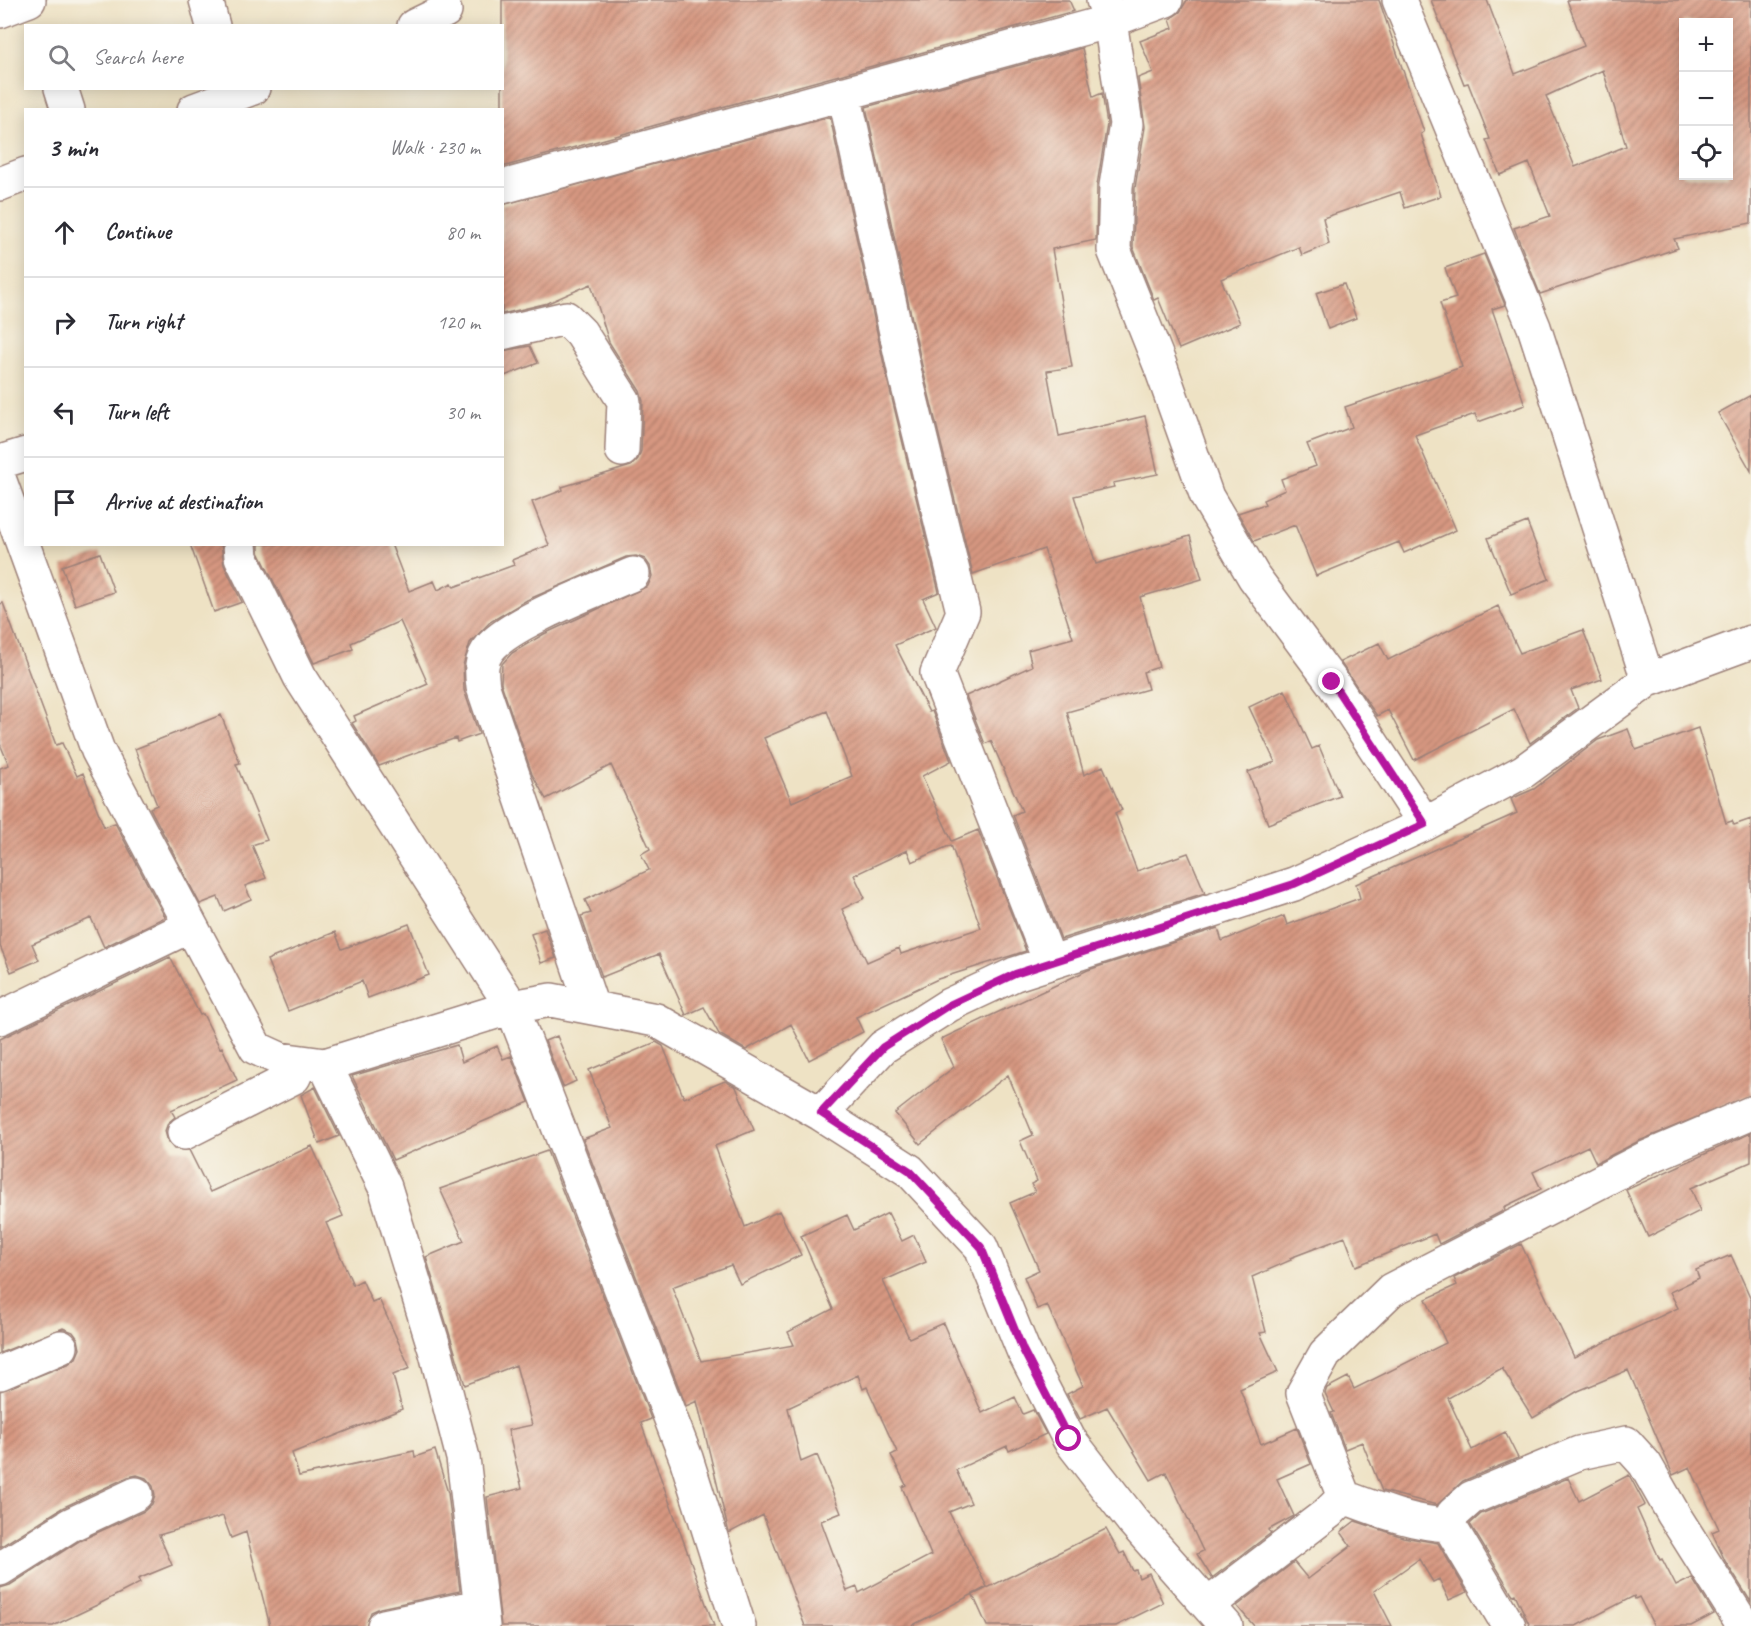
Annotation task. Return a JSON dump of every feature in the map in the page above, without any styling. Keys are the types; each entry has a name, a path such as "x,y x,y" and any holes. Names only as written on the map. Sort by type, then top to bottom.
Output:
{"street":[{"path":"0,11 29,0 37,24"},
{"path":"206,0 212,24"},
{"path":"504,186 844,93 1107,11 1166,0"},
{"path":"1399,0 1533,327 1648,680"},
{"path":"418,24 445,11"},
{"path":"1107,11 1126,124 1116,186 1114,250 1160,365 1207,496 1254,577 1332,682 1425,824"},
{"path":"62,90 67,108"},
{"path":"844,93 905,374 963,612 937,673 1050,962"},
{"path":"201,108 238,96"},
{"path":"0,184 24,175"},
{"path":"504,333 566,318 581,333 624,401 622,450"},
{"path":"0,462 24,455"},
{"path":"0,481 98,752 190,926 256,1048 280,1059 313,1064"},
{"path":"240,546 241,557 300,677 512,1007 686,1458 739,1626"},
{"path":"592,1007 483,687 480,668 488,649 499,638 529,621 633,574"},
{"path":"821,1113 883,1047 949,1005 1015,974 1294,884 1425,824 1524,771 1648,680 1751,642"},
{"path":"0,1018 190,926"},
{"path":"184,1133 294,1077 313,1064 512,1007 551,999 656,1020 821,1113 910,1171 981,1247 1023,1350 1069,1439 1132,1520 1217,1615 1344,1497"},
{"path":"313,1064 385,1187 436,1353 463,1458 481,1616 384,1626"},
{"path":"1449,1525 1398,1517 1344,1497 1303,1393 1325,1354 1391,1290 1646,1158 1751,1113"},
{"path":"0,1373 61,1347"},
{"path":"1449,1525 1454,1514 1471,1497 1579,1453 1626,1443 1645,1464 1674,1515 1744,1626"},
{"path":"0,1569 70,1525 136,1494"},
{"path":"1449,1525 1509,1626"}],"building":[{"path":"502,0 1069,0 1074,11 504,166 502,90 504,90 504,24 502,24"},
{"path":"1187,0 1379,0 1424,132 1421,134 1441,196 1405,208 1400,192 1323,218 1329,244 1302,255 1299,247 1221,279 1240,323 1179,349 1158,298 1154,300 1133,247 1135,188 1145,127 1138,78 1153,72 1140,41 1173,28 1170,19 1180,12"},
{"path":"1431,0 1487,0 1515,74 1584,46 1567,0 1751,0 1751,223 1674,239 1678,248 1540,294 1514,228 1550,216 1529,163 1500,175 1486,140 1490,139 1468,83 1464,84","holes":["1603,70 1626,146 1575,167 1546,96"]},
{"path":"1082,48 1093,97 1102,93 1107,124 1097,185 1096,240 1052,249 1072,367 1047,371 1059,436 1145,416 1158,474 1113,483 1114,487 1074,496 1096,564 1190,536 1202,579 1140,597 1159,667 1143,672 1148,689 1067,712 1084,775 1103,766 1122,810 1115,813 1137,871 1188,853 1205,893 1061,939 1013,815 1022,811 991,741 985,744 966,696 1032,666 1028,650 1073,638 1044,549 973,574 923,370 866,107"},
{"path":"830,117 887,378 939,592 923,599 936,627 895,645 929,712 932,711 951,761 922,776 952,841 978,830 1026,951 938,979 856,1017 863,1032 809,1060 791,1024 746,1050 719,1034 704,1007 686,1015 659,954 602,977 581,916 591,913 585,900 649,870 641,854 650,849 611,765 546,799 532,774 501,683 502,664 512,653 544,634 648,586 652,576 650,566 645,559 636,556 626,557 527,600 490,622 470,643 463,665 464,690 479,734 457,742 456,738 379,766 352,723 356,721 354,716 428,684 400,621 351,643 353,649 314,663 259,552 259,546 392,546 409,591 434,581 438,590 452,583 454,587 514,565 512,560 549,545 532,502 563,490 562,487 631,466 638,459 641,451 643,401 640,391 609,342 591,284 548,303 504,314 504,204","holes":["827,711 852,776 792,802 764,738","951,845 981,928 901,954 899,948 867,962 842,909 865,898 854,875 907,850 912,862"]},
{"path":"1484,254 1505,305 1492,309 1525,405 1478,422 1475,414 1415,435 1456,530 1404,553 1399,542 1316,576 1295,525 1254,541 1238,513 1265,504 1263,500 1285,490 1281,479 1316,466 1307,444 1352,427 1345,407 1462,367 1440,303 1456,298 1445,268"},
{"path":"1344,284 1356,318 1328,329 1316,293"},
{"path":"530,346 538,363 504,376 504,351"},
{"path":"1751,395 1751,471 1718,413"},
{"path":"1527,522 1549,579 1511,594 1488,538"},
{"path":"191,546 221,546 224,565 242,602 214,612"},
{"path":"100,553 114,592 75,605 62,566"},
{"path":"3,603 56,745 62,743 77,776 83,773 104,827 115,823 165,917 104,947 91,918 32,944 39,960 11,972 0,946 0,768 9,765 0,744 0,604"},
{"path":"1498,606 1520,653 1583,630 1602,679 1571,690 1578,708 1530,743 1514,709 1414,760 1388,710 1377,716 1340,662 1379,643 1388,660"},
{"path":"1285,690 1312,749 1319,746 1340,796 1268,824 1248,772 1275,762 1249,707"},
{"path":"221,715 240,763 236,764 267,840 252,845 266,878 245,886 251,899 224,911 218,897 200,904 150,808 157,805 135,749"},
{"path":"1698,728 1726,823 1732,821 1734,825 1751,819 1751,1095 1639,1141 1596,1163 1588,1146 1533,1172 1541,1189 1439,1244 1435,1234 1356,1266 1345,1237 1290,1258 1291,1260 1252,1277 1266,1332 1260,1333 1278,1372 1240,1389 1261,1444 1297,1428 1311,1464 1277,1479 1294,1516 1268,1530 1271,1533 1212,1578 1197,1554 1203,1551 1166,1472 1151,1480 1107,1407 1080,1419 1067,1394 1083,1386 1047,1305 1037,1309 1024,1277 1039,1270 1010,1203 1035,1192 1031,1184 1037,1181 1020,1141 1033,1135 1008,1075 920,1144 895,1113 954,1067 941,1039 1088,970 1218,928 1222,941 1284,916 1287,925 1360,898 1356,884 1517,813 1511,799 1534,789 1598,740 1628,729 1636,750"},
{"path":"409,924 429,975 368,998 362,981 288,1011 267,960 335,932 342,949"},
{"path":"545,929 556,958 541,963 531,934"},
{"path":"170,957 200,1015 203,1014 220,1048 222,1047 237,1080 171,1110 175,1117 168,1123 165,1131 168,1142 174,1149 189,1150 210,1192 312,1146 343,1216 326,1223 353,1285 362,1280 372,1302 379,1299 410,1368 393,1375 402,1409 292,1453 299,1476 414,1451 415,1457 435,1450 448,1493 460,1591 380,1608 371,1612 366,1626 270,1626 246,1532 231,1538 223,1516 159,1535 172,1565 138,1579 140,1583 97,1605 53,1626 0,1626 0,1588 10,1585 79,1541 144,1511 152,1504 155,1495 153,1486 146,1478 137,1475 128,1477 62,1508 0,1547 0,1391 68,1364 76,1358 80,1349 78,1339 73,1332 63,1328 0,1353 0,1039"},
{"path":"557,1036 576,1081 563,1087 545,1041"},
{"path":"656,1042 663,1046 684,1098 725,1081 736,1087 754,1130 715,1146 745,1227 779,1211 801,1255 740,1284 731,1265 672,1287 701,1361 794,1345 788,1332 833,1309 801,1236 847,1215 854,1230 888,1213 902,1241 914,1235 926,1262 883,1281 909,1338 943,1323 982,1413 1015,1397 1023,1414 1033,1410 1046,1434 1009,1451 1007,1446 956,1470 971,1503 949,1512 987,1587 911,1626 805,1626 763,1515 729,1533 697,1401 686,1406 583,1139 612,1128 589,1070","holes":["858,1375 863,1389 867,1387 897,1452 891,1455 906,1485 902,1487 931,1555 859,1593 857,1587 847,1591 821,1521 841,1513 817,1455 801,1462 788,1408"]},
{"path":"457,1045 462,1062 497,1046 503,1059 511,1056 529,1102 393,1160 352,1076"},
{"path":"315,1087 339,1136 319,1144 301,1095"},
{"path":"1751,1133 1751,1162 1691,1188 1700,1211 1648,1237 1626,1190"},
{"path":"547,1151 651,1419 641,1423 714,1626 501,1626 487,1497 522,1488 508,1430 532,1425 516,1365 465,1385 426,1257 464,1241 440,1189"},
{"path":"1521,1244 1574,1357 1678,1308 1670,1292 1699,1278 1696,1270 1731,1255 1751,1299 1751,1602 1725,1561 1712,1532 1719,1529 1690,1467 1673,1475 1628,1370 1578,1391 1533,1418 1502,1368 1448,1398 1472,1450 1505,1432 1518,1458 1463,1481 1437,1505 1382,1491 1362,1442 1345,1449 1331,1413 1334,1412 1325,1393 1327,1388 1348,1377 1354,1389 1446,1343 1426,1299 1457,1285 1454,1278"},
{"path":"1629,1475 1645,1505 1637,1509 1660,1560 1662,1559 1676,1586 1692,1578 1714,1614 1691,1626 1654,1626 1639,1597 1635,1599 1634,1596 1576,1626 1530,1626 1515,1594 1513,1595 1470,1524 1481,1514 1568,1478 1579,1501"},
{"path":"1355,1521 1403,1537 1438,1543 1467,1592 1449,1600 1439,1579 1433,1582 1419,1559 1374,1591 1392,1626 1254,1626 1237,1606 1294,1562 1308,1579 1351,1546 1341,1532"},
{"path":"1106,1529 1120,1554 1124,1552 1139,1578 1149,1573 1163,1603 1116,1626 987,1626 973,1595"}],"route":[{"path":"1069,1439 1023,1350 981,1247 910,1171 821,1113 883,1047 949,1005 1015,974 1294,884 1425,824 1332,682"}]}
